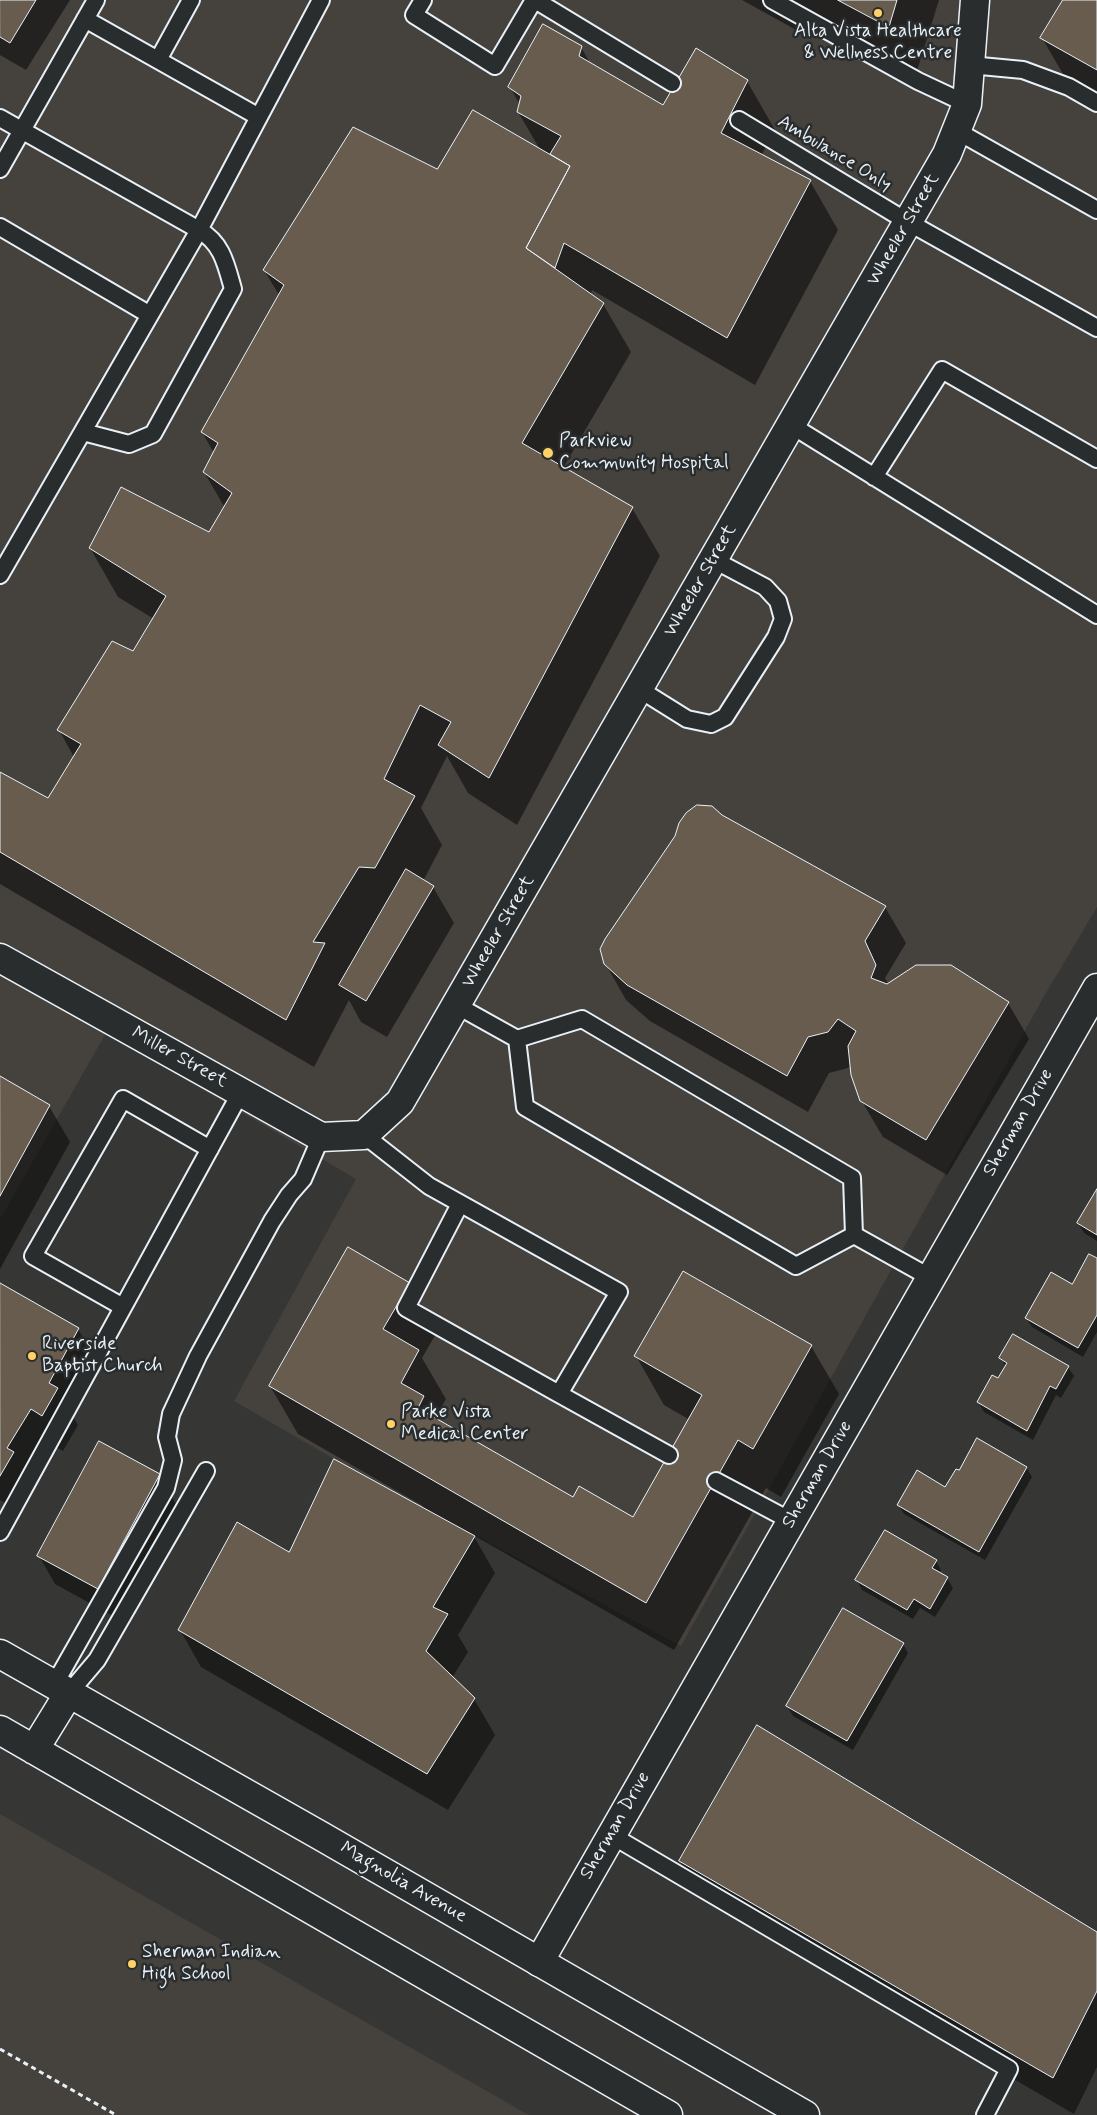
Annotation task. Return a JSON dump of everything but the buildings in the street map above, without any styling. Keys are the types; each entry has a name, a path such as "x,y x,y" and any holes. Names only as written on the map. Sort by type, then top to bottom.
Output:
{"street":[{"name":"Wheeler Street","path":"364,1135 400,1102 947,154 967,104 976,0"},
{"name":"Miller Street","path":"0,958 321,1137"},
{"name":"Sherman Drive","path":"538,1962 1097,988"},
{"path":"321,1137 364,1135"},
{"name":"Magnolia Avenue","path":"0,1654 805,2115"},
{"path":"34,1750 61,1689"},
{"path":"0,1730 668,2115"}],"lane":[{"path":"0,169 96,0"},
{"path":"158,60 191,0"},
{"path":"0,575 198,230 321,0"},
{"path":"423,0 414,15 495,66 534,0 672,83"},
{"path":"772,0 918,81 967,104"},
{"path":"85,19 259,117"},
{"path":"970,65 1023,70 1069,87 1097,103"},
{"path":"0,118 211,237 225,259 233,289 153,434 129,444 82,432"},
{"name":"Ambulance Only","path":"739,120 908,222 1097,328"},
{"path":"956,131 1097,210"},
{"path":"0,227 150,315"},
{"path":"874,477 942,370 1097,459"},
{"path":"791,426 1097,615"},
{"path":"639,689 687,719 711,724 725,717 776,637 783,619 778,601 765,587 714,560"},
{"path":"456,1005 517,1039 582,1019 852,1178 854,1236"},
{"path":"517,1039 525,1107 796,1266 854,1236"},
{"path":"0,1532 241,1092"},
{"path":"124,1307 33,1256 123,1099 210,1149"},
{"path":"364,1135 429,1186 619,1292 559,1394"},
{"path":"61,1689 166,1488 173,1460 167,1437 171,1414 198,1356 272,1221 289,1195 304,1180 321,1137"},
{"path":"460,1204 406,1308 669,1455"},
{"path":"854,1236 931,1278"},
{"path":"61,1689 97,1660 206,1472"},
{"path":"716,1480 791,1521"},
{"path":"611,1835 1009,2069 985,2115"}],"path":[{"path":"0,2049 116,2115"}],"shaded area":[{"name":"Parkview Community Hospital","path":"0,0 1097,0 1097,907 1046,993 681,1646 334,1459 234,1401 356,1179 106,1033 0,1219"},
{"name":"Sherman Indian High School","path":"0,1814 529,2115 0,2115"}],"place":[{"name":"Alta Vista Healthcare & Wellness Centre","path":"878,13"},
{"name":"Parkview Community Hospital","path":"548,453"},
{"name":"Riverside Baptist Church","path":"32,1356"},
{"name":"Parke Vista Medical Center","path":"391,1424"},
{"name":"Sherman Indian High School","path":"132,1964"}]}
